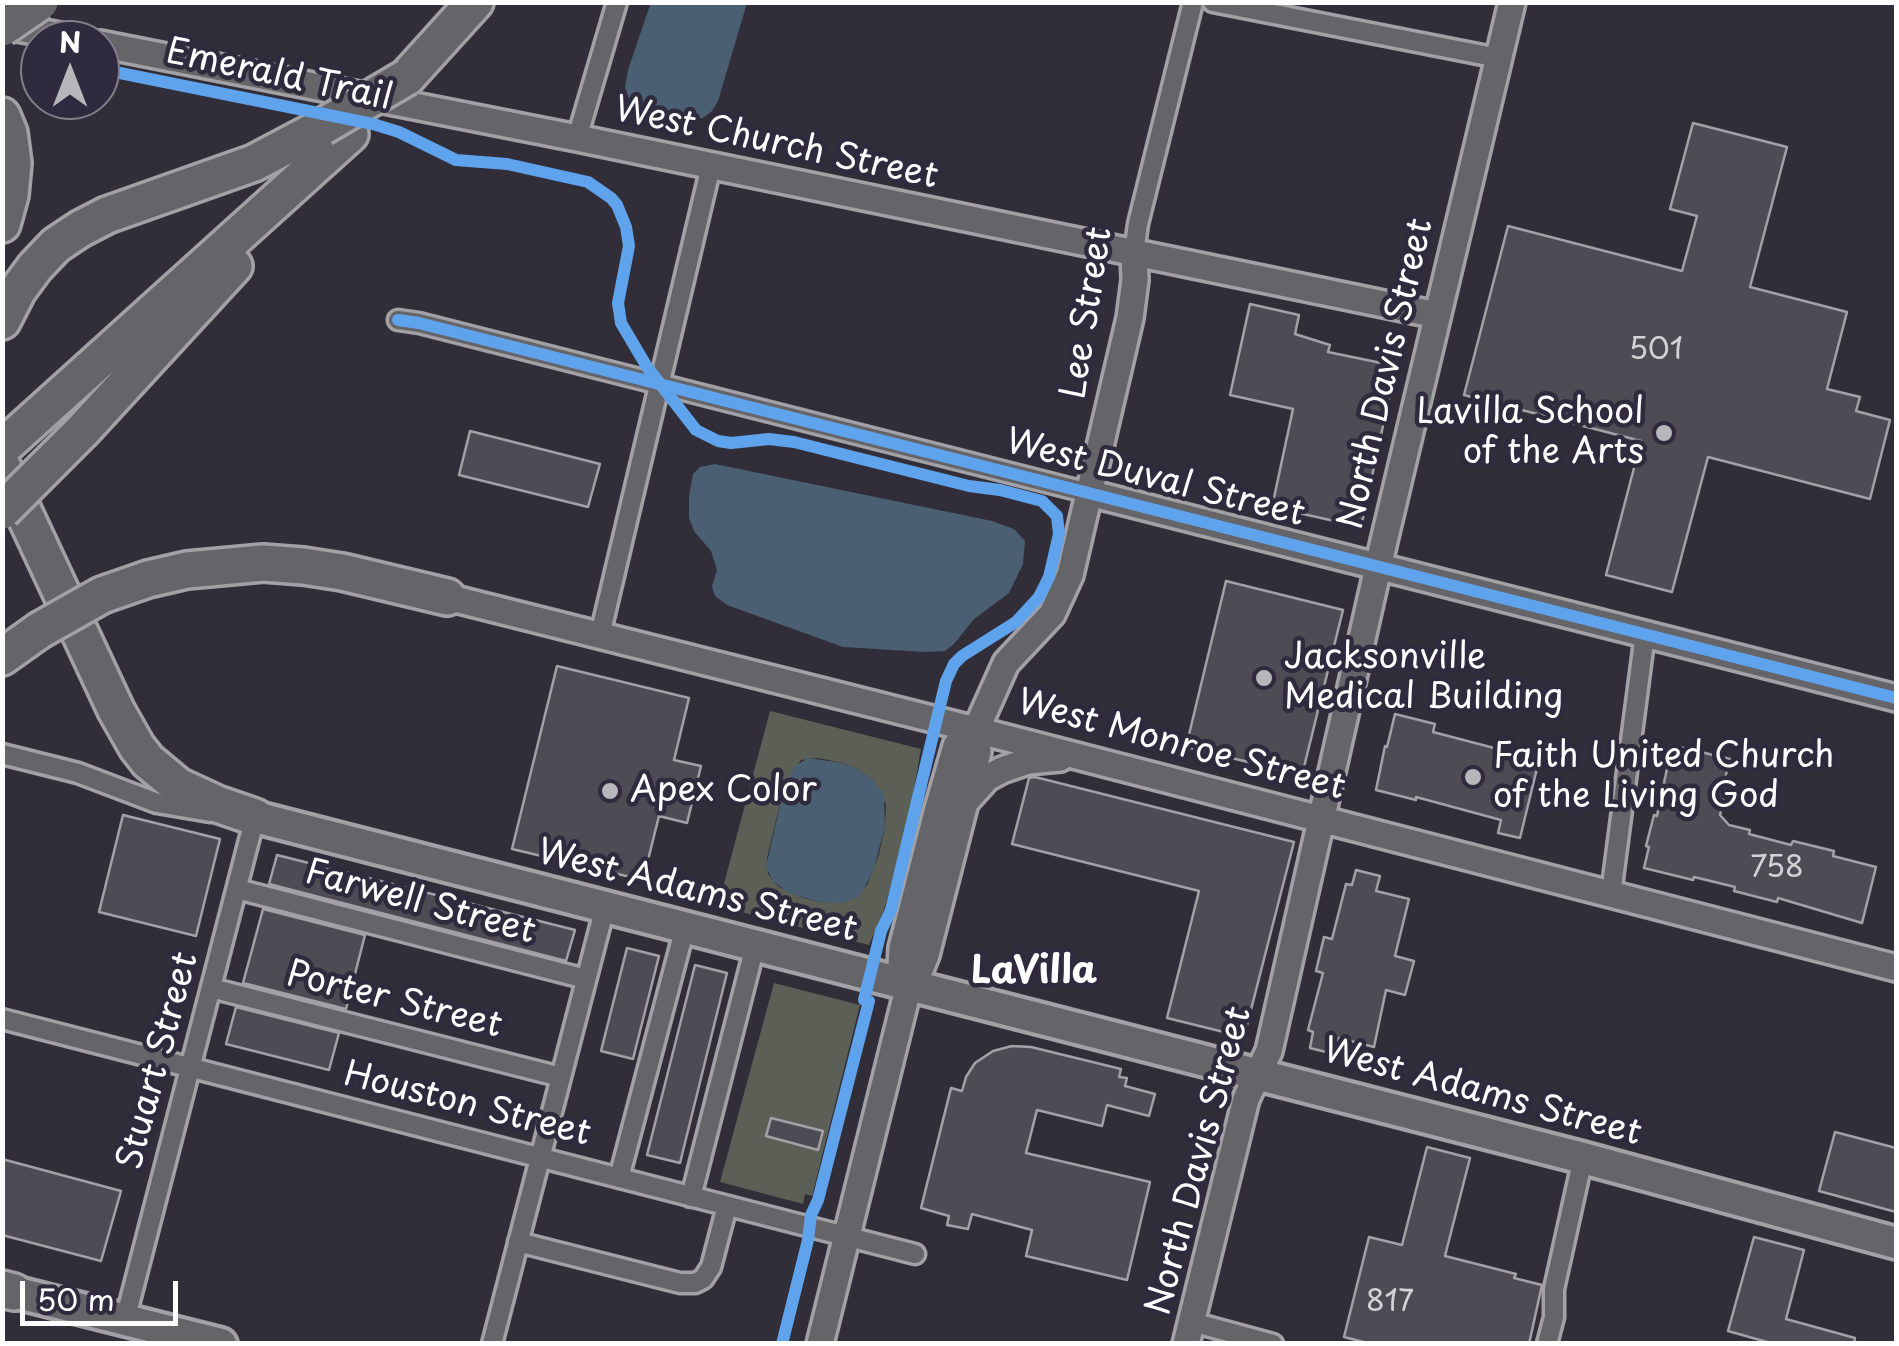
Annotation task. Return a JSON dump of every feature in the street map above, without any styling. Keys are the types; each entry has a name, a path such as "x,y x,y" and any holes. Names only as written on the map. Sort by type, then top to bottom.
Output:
{"highway":[{"path":"2,27 40,2"},
{"path":"256,818 178,786 136,747 3,462 56,400 267,212 336,131 407,76 475,2"},
{"path":"2,116 9,133 12,164 10,195 2,224"},
{"path":"2,320 35,267 80,229 106,215 336,131"},
{"path":"2,511 192,314 336,131"},
{"path":"2,657 102,595 187,570 263,563 303,566 446,597"}],"main road":[{"name":"West Adams Street","path":"256,818 1259,1074 1896,1243"},
{"path":"6,1290 221,1344"}],"street":[{"path":"576,138 617,2"},
{"name":"Lee Street","path":"820,1344 909,985 926,955 978,752 976,730 1006,663 1047,620 1070,575 1130,318 1138,224 1194,2"},
{"path":"1213,2 1498,58"},
{"name":"North Davis Street","path":"1189,1332 1246,1099 1270,1051 1378,567 1512,2"},
{"name":"West Church Street","path":"120,48 1437,315"},
{"path":"600,635 711,166"},
{"name":"West Duval Street","path":"398,320 419,322 1896,698"},
{"name":"West Monroe Street","path":"446,597 1084,757 1896,968"},
{"path":"1611,894 1645,634"},
{"name":"Lee Street","path":"909,985 902,966 902,948 937,812 956,746 976,730"},
{"name":"West Adams Street","path":"2,754 78,773 157,803 256,818"},
{"path":"965,803 987,778 1014,764 1084,757"},
{"name":"Stuart Street","path":"125,1320 256,818"},
{"name":"Farwell Street","path":"237,888 586,979"},
{"path":"492,1344 605,907"},
{"path":"619,1178 685,928"},
{"path":"692,1197 755,946"},
{"name":"Porter Street","path":"211,988 561,1078"},
{"name":"Houston Street","path":"2,1019 915,1254"},
{"path":"1547,1344 1554,1289 1583,1158"},
{"path":"518,1242 680,1284 695,1283 711,1267 727,1206"},
{"path":"1189,1332 1273,1344"}],"shaded area":[{"path":"770,711 921,749 895,870 869,945 718,906","holes":["818,758 843,763 874,781 886,805 885,826 867,885 856,898 820,902 779,887 768,874 767,858 785,783 801,760"]},
{"path":"774,983 860,1005 812,1196 805,1194 803,1204 720,1182"}],"water":[{"path":"651,2 747,3 718,101 703,118 689,120 642,108 629,100 625,87 628,70"},
{"path":"715,464 992,521 1014,529 1025,541 1023,564 1009,593 974,619 945,651 843,647 727,605 715,596 712,586 717,570 711,551 694,531 689,518 689,496 693,474 700,467"},
{"path":"808,758 843,763 858,770 874,781 884,795 885,826 874,868 862,893 841,903 789,893 773,881 766,867 785,783 795,766"}],"building":[{"path":"1693,123 1787,147 1750,287 1847,312 1827,389 1860,397 1856,411 1890,420 1870,499 1708,457 1672,592 1606,575 1641,441 1464,395 1508,226 1682,271 1697,216 1670,209"},
{"path":"1250,304 1299,315 1295,334 1330,345 1328,352 1396,366 1361,527 1272,507 1293,409 1230,395"},
{"path":"470,431 600,464 588,507 459,475"},
{"name":"Jacksonville Medical Building","path":"1226,581 1343,610 1302,775 1186,747"},
{"name":"Apex Color","path":"557,666 689,698 674,760 701,766 687,823 659,816 643,880 512,849"},
{"path":"1395,714 1435,724 1433,732 1517,754 1519,747 1541,752 1520,838 1498,833 1501,820 1376,790"},
{"path":"1672,745 1730,759 1720,815 1729,825 1791,845 1793,841 1834,851 1833,856 1876,867 1862,923 1778,898 1777,902 1734,891 1735,887 1644,868"},
{"path":"1029,778 1294,842 1244,1037 1167,1018 1199,891 1012,844"},
{"path":"123,815 220,839 196,936 99,912"},
{"path":"277,855 575,930 566,961 269,884"},
{"path":"1356,870 1380,876 1376,891 1409,899 1395,956 1414,961 1405,995 1386,990 1374,1047 1339,1038 1334,1054 1310,1048 1313,1032 1308,1030 1323,973 1316,971 1324,937 1332,939 1346,884 1352,885"},
{"path":"263,909 365,935 346,1009 243,983"},
{"path":"627,948 659,956 633,1059 601,1051"},
{"path":"695,965 727,973 680,1163 647,1155"},
{"path":"236,1007 339,1033 329,1070 226,1044"},
{"path":"1012,1046 1121,1069 1119,1077 1127,1078 1125,1086 1155,1094 1149,1116 1107,1105 1102,1126 1037,1110 1026,1153 1150,1182 1127,1280 1026,1256 1032,1230 972,1214 968,1229 947,1225 949,1216 921,1208 951,1088 962,1091 975,1063 993,1051"},
{"path":"771,1118 823,1131 818,1150 766,1136"},
{"path":"1835,1132 1896,1148 1896,1212 1819,1191"},
{"path":"1427,1147 1470,1158 1445,1256 1516,1274 1514,1278 1542,1285 1529,1344 1371,1344 1344,1337 1369,1237 1402,1245"},
{"path":"2,1159 121,1191 101,1261 2,1235"},
{"path":"1754,1237 1804,1250 1786,1319 1855,1338 1854,1344 1774,1344 1728,1331"}],"cycle path":[{"name":"Emerald Trail","path":"120,73 373,124 399,132 456,160 507,164 588,182 617,205 626,227 629,246 618,303 621,323 647,367 696,430 731,443 769,439 794,442 969,486 1000,490 1042,501 1057,516 1059,534 1049,577 1039,597 1016,622 962,656 946,681 891,910 881,931 864,1000 869,1001 811,1215 782,1344"},
{"path":"398,320 1896,698"}],"place":[{"name":"Lavilla School of the Arts","path":"1664,433"},
{"name":"Jacksonville Medical Building","path":"1264,678"},
{"name":"Faith United Church of the Living God","path":"1473,777"},
{"name":"Apex Color","path":"610,791"}],"district":[{"name":"LaVilla","path":"1034,973"}]}
